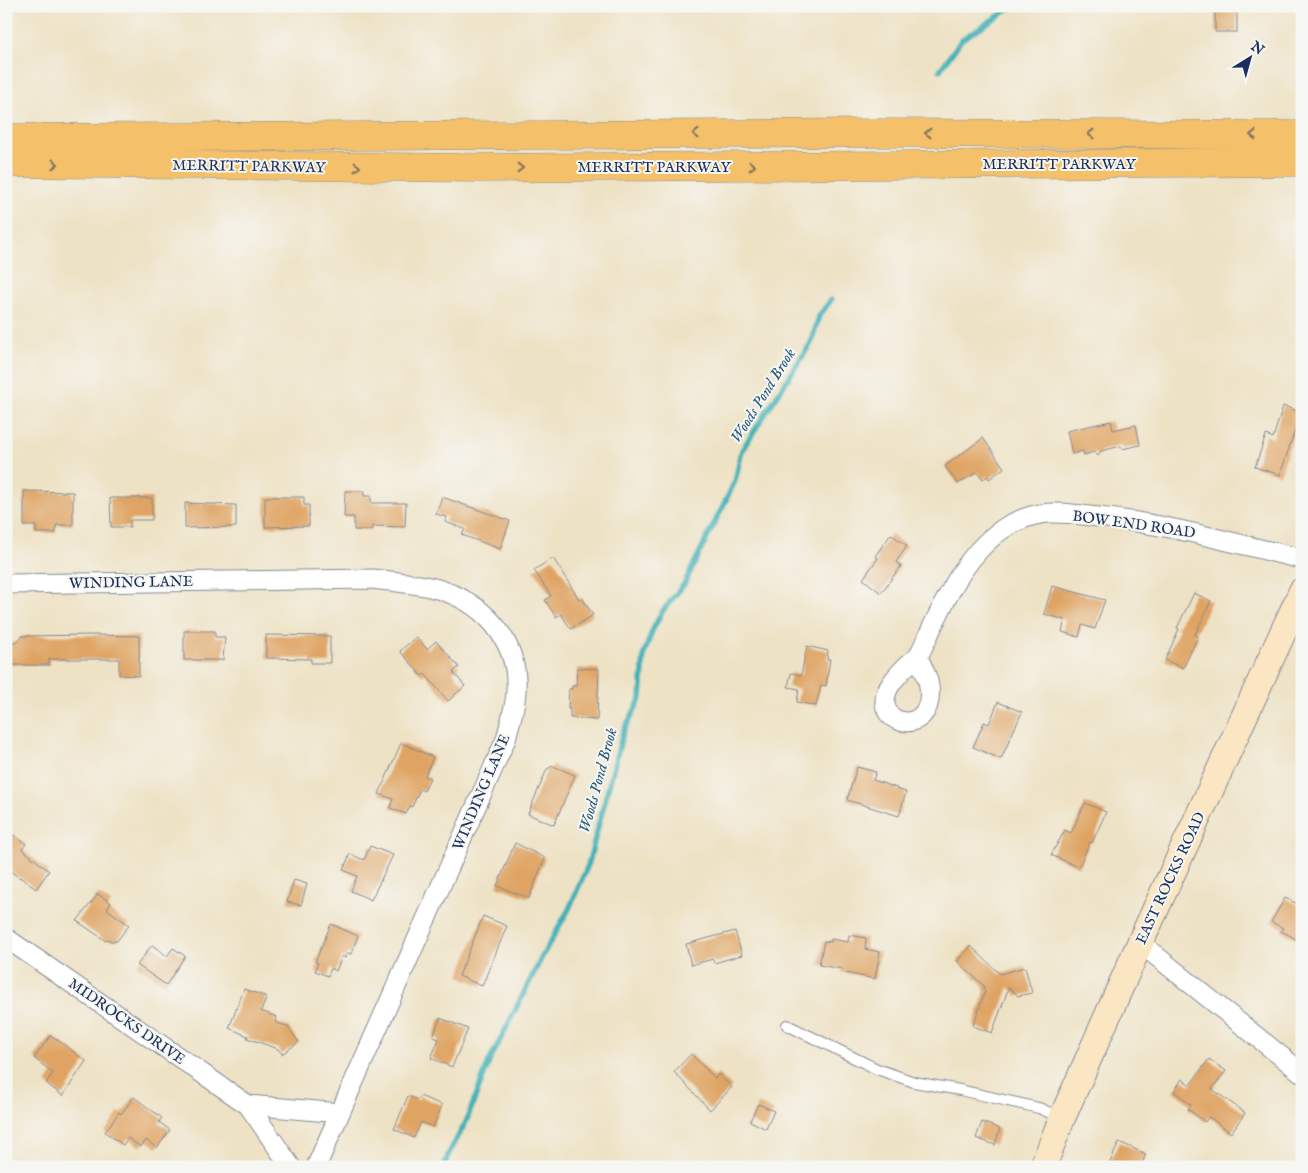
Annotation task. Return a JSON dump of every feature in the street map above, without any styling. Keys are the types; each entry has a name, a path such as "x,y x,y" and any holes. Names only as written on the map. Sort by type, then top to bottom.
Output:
{"highway":[{"name":"MERRITT PARKWAY","path":"6,138 877,133 1302,135"},
{"name":"MERRITT PARKWAY","path":"6,163 487,168 1302,162"}],"street":[{"name":"BOW END ROAD","path":"918,657 947,598 982,547 1009,526 1023,518 1042,513 1091,516 1163,525 1302,559"},
{"name":"WINDING LANE","path":"6,584 373,578 440,590 460,598 490,619 502,634 512,654 516,677 516,700 506,738 316,1167"},
{"name":"EAST ROCKS ROAD","path":"1043,1167 1062,1118 1140,943 1302,591"},
{"name":"MIDROCKS DRIVE","path":"6,938 248,1105 291,1167"},
{"path":"1140,943 1302,1073"},
{"name":"MIDROCKS DRIVE","path":"248,1105 340,1113"}],"lane":[{"path":"787,1025 877,1069 905,1079 1039,1108 1062,1118"}],"building":[{"path":"1215,6 1237,6 1237,32 1215,32"},
{"path":"1283,406 1298,411 1299,414 1280,475 1255,467 1266,435 1273,438"},
{"path":"1111,421 1113,430 1136,425 1140,445 1122,449 1121,446 1101,451 1098,456 1094,452 1084,455 1083,451 1072,454 1067,431"},
{"path":"983,438 1004,468 989,479 987,476 983,479 977,472 958,484 945,466"},
{"path":"24,491 73,492 73,525 56,525 56,533 36,533 36,526 24,526"},
{"path":"345,491 364,491 364,496 371,496 371,503 406,503 405,527 372,526 372,530 354,530 354,517 344,517"},
{"path":"265,497 304,497 304,505 309,505 309,526 265,527"},
{"path":"442,497 510,521 500,549 462,535 465,529 445,522 447,517 436,514"},
{"path":"110,498 152,498 152,520 130,520 130,527 111,527"},
{"path":"185,503 236,505 236,527 185,528"},
{"path":"891,534 907,546 896,562 901,566 881,593 863,579 878,558 875,556"},
{"path":"553,558 579,599 582,598 593,615 571,629 561,614 556,617 545,600 551,596 534,570"},
{"path":"1052,586 1105,600 1095,629 1082,625 1079,637 1062,632 1065,620 1044,614"},
{"path":"1194,593 1211,601 1195,635 1198,637 1183,668 1165,660 1179,629 1177,628"},
{"path":"184,631 215,631 215,637 225,637 223,660 184,660"},
{"path":"266,635 330,636 330,663 311,663 311,659 266,658"},
{"path":"22,636 139,636 139,676 119,675 119,659 49,659 49,665 6,665 6,642 17,642"},
{"path":"416,637 427,649 436,641 459,667 453,672 465,686 448,701 425,674 422,676 400,651"},
{"path":"807,646 828,651 827,659 830,659 826,686 821,685 816,706 797,702 799,689 788,687 791,673 801,675"},
{"path":"577,668 599,669 597,720 570,718 570,709 568,709 569,689 572,689 572,686 576,686"},
{"path":"998,702 1022,712 1001,759 973,747 984,722 989,724"},
{"path":"401,743 433,757 425,776 430,778 424,791 420,789 412,807 410,806 406,814 390,808 393,799 379,794"},
{"path":"553,766 575,775 554,825 528,814 547,769"},
{"path":"857,767 876,772 873,780 906,792 899,816 847,800"},
{"path":"1085,803 1106,812 1079,867 1051,855 1065,830 1071,833"},
{"path":"14,835 26,844 22,849 49,871 36,889 20,877 6,870 6,837 10,840"},
{"path":"515,843 545,858 529,898 497,886"},
{"path":"370,846 393,855 371,900 351,891 357,876 343,870 350,854 364,860"},
{"path":"294,880 307,884 301,905 287,902"},
{"path":"98,894 111,903 107,909 129,925 117,941 108,939 106,941 77,921"},
{"path":"1285,898 1302,906 1302,942 1281,931 1283,928 1271,922"},
{"path":"483,916 507,926 482,986 459,976"},
{"path":"331,924 358,936 351,954 347,953 345,958 342,956 336,971 331,968 328,976 315,971 318,963 315,962"},
{"path":"735,931 742,955 714,963 713,959 691,965 686,944"},
{"path":"849,935 866,938 865,949 880,952 875,979 841,972 842,969 819,965 824,941 831,942 831,939 848,942"},
{"path":"152,945 167,956 173,948 185,956 166,985 137,965"},
{"path":"971,946 1000,974 1025,967 1032,993 1018,996 1009,987 992,1033 973,1026 985,991 983,989 984,986 957,961"},
{"path":"244,989 267,997 261,1011 277,1017 275,1022 288,1027 299,1042 282,1054 278,1049 247,1038 248,1036 229,1028"},
{"path":"440,1018 468,1029 452,1067 431,1058 439,1039 433,1037"},
{"path":"51,1035 86,1061 63,1096 46,1083 53,1073 34,1058"},
{"path":"691,1054 715,1078 718,1074 732,1087 710,1110 674,1072"},
{"path":"1209,1059 1226,1071 1212,1089 1245,1113 1231,1133 1209,1117 1205,1122 1188,1109 1191,1105 1174,1091 1182,1079 1190,1085"},
{"path":"408,1096 418,1100 420,1096 442,1105 433,1127 421,1122 414,1138 394,1129"},
{"path":"134,1097 162,1118 159,1122 170,1130 157,1148 146,1140 141,1147 128,1138 123,1145 105,1132 119,1112 121,1114"},
{"path":"758,1104 774,1111 766,1129 750,1121"},
{"path":"982,1122 1000,1129 995,1145 976,1138"},
{"path":"1119,1142 1146,1154 1141,1167 1108,1167"}],"waterway":[{"name":"Woods Pond Brook","path":"940,70 962,39 1014,6"},
{"name":"Woods Pond Brook","path":"444,1167 448,1155 466,1122 489,1062 544,953 569,909 588,865 623,732 641,698 644,654 652,631 662,612 684,584 724,504 735,481 742,450 811,343 819,316 831,300"}]}
